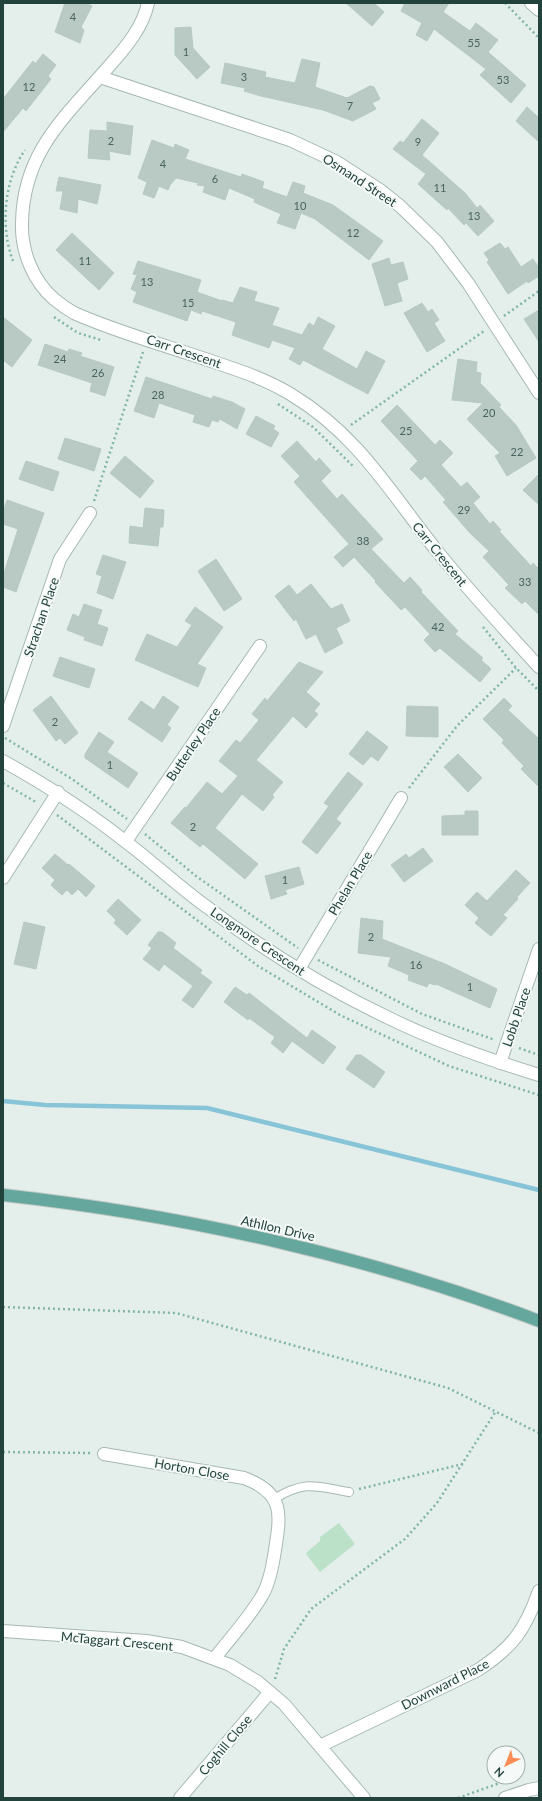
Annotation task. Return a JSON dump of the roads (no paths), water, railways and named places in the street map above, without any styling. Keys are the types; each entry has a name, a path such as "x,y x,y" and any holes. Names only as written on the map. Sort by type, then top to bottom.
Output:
{"main road":[{"name":"Athllon Drive","path":"3,1194 120,1211 246,1235 338,1257 421,1281 539,1321"}],"street":[{"name":"Carr Crescent","path":"148,3 138,28 124,49 47,138 33,164 28,177 22,205 21,232 27,257 38,280 54,299 74,313 252,374 296,398 342,432 371,463 437,551 494,619 539,667"},
{"path":"531,3 539,10"},
{"name":"Osmand Street","path":"100,77 290,140 337,162 390,198 437,242 468,283 539,393"},
{"name":"Strachan Place","path":"4,732 60,559 90,513"},
{"name":"Butterley Place","path":"126,841 260,646"},
{"name":"Longmore Crescent","path":"3,761 58,792 126,841 206,907 299,969 346,997 396,1022 473,1054 539,1074"},
{"path":"3,878 58,792"},
{"name":"Phelan Place","path":"299,969 401,798"},
{"name":"Lobb Place","path":"500,1063 539,949"},
{"name":"Horton Close","path":"104,1454 244,1478 258,1483 270,1493 274,1499 280,1520 273,1563 263,1592 252,1611 215,1658"},
{"name":"Downward Place","path":"320,1746 478,1670 498,1657 516,1640 539,1591"},
{"name":"McTaggart Crescent","path":"3,1631 146,1641 182,1647 230,1664 258,1682 284,1704 364,1798"},
{"name":"Coghill Close","path":"180,1798 270,1692"},
{"path":"505,1798 539,1788"}],"lane":[{"path":"274,1499 299,1487 311,1485 349,1492"}],"waterway":[{"path":"3,1101 45,1105 207,1108 539,1190"}]}
